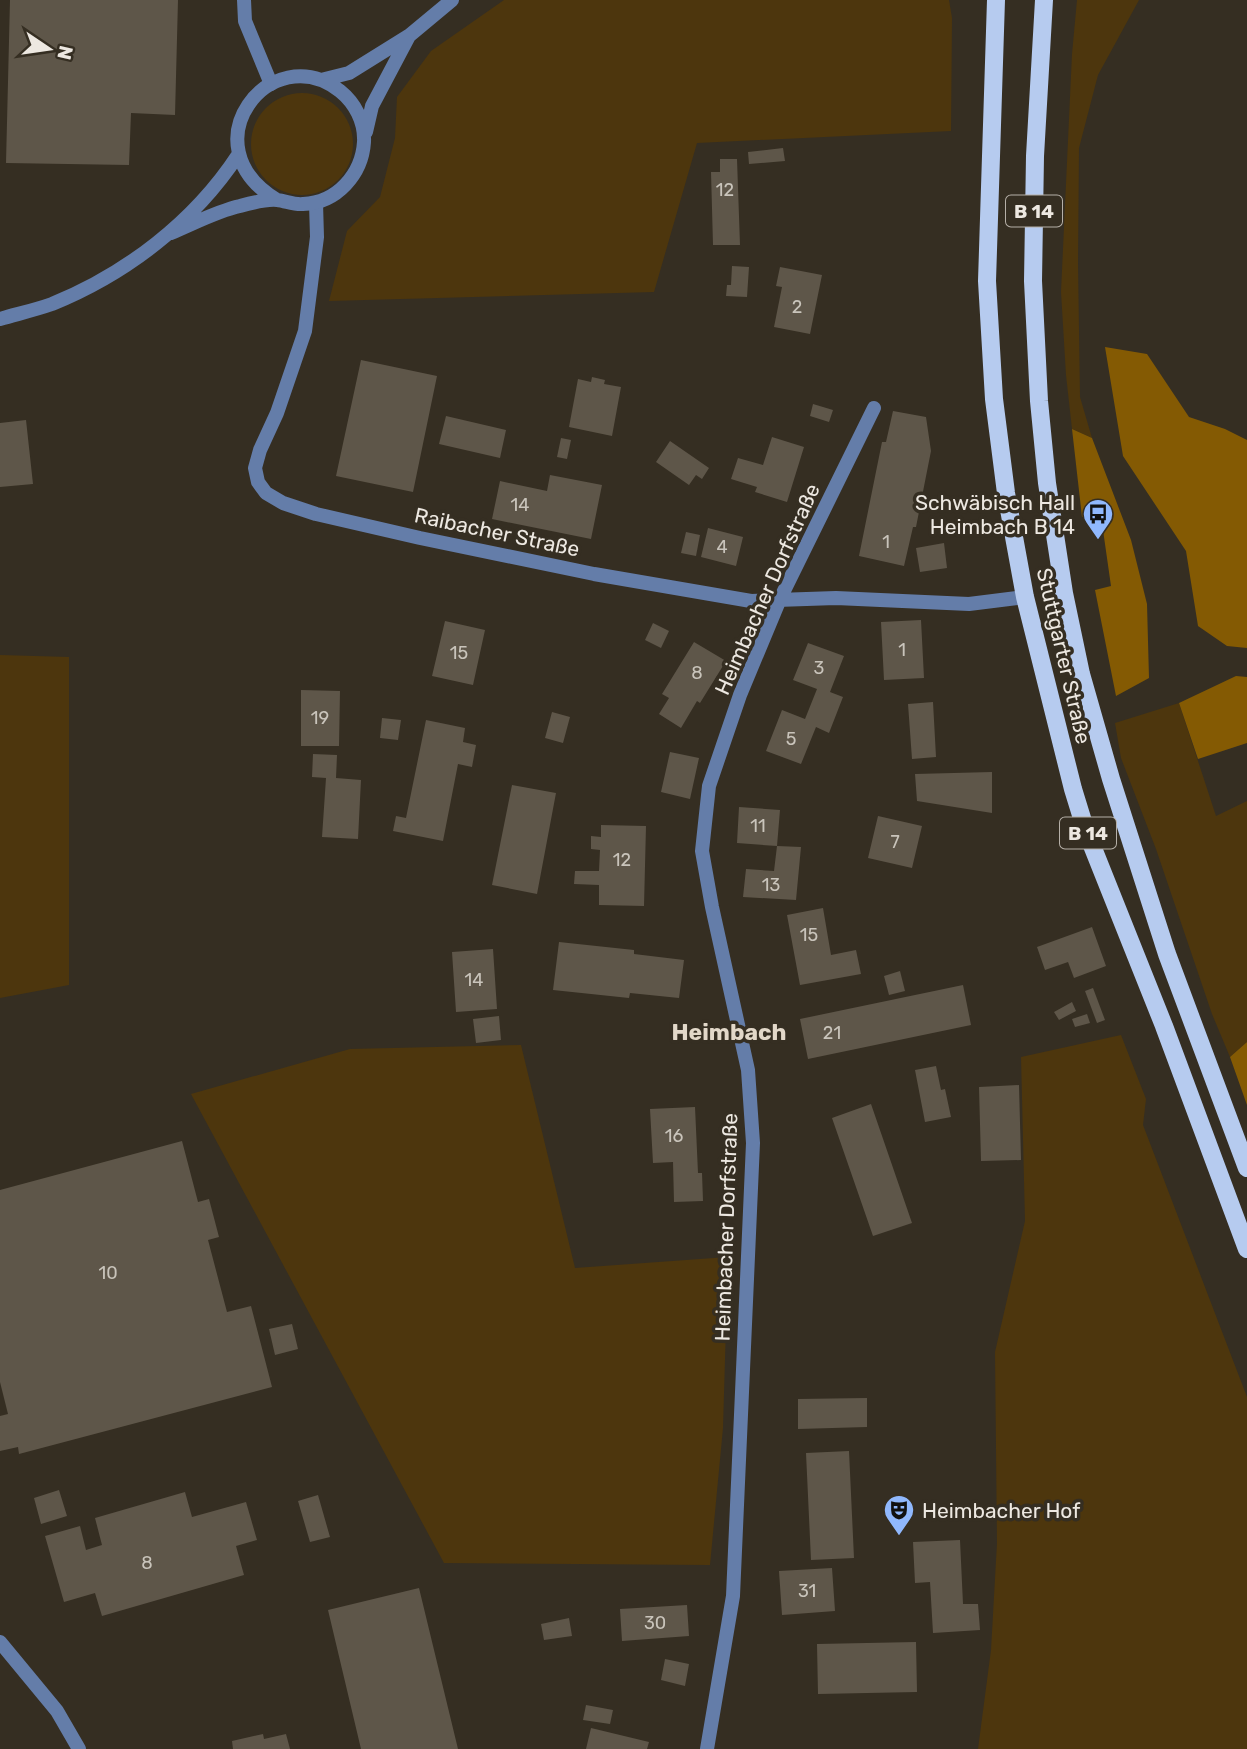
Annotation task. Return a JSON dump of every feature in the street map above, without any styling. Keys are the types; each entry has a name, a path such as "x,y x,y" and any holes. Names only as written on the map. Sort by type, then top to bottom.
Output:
{"main road":[{"name":"Stuttgarter Straße","path":"1044,0 1035,156 1033,281 1039,401 1047,483 1064,593 1081,674 1111,779 1167,954 1247,1168"},
{"name":"Stuttgarter Straße","path":"995,2 987,281 994,399 1006,493 1025,597 1059,736 1086,828 1164,1026 1247,1249"}],"street":[{"path":"244,0 245,21 271,84"},
{"path":"410,35 372,106 356,172 339,191 316,202 289,204 259,190 246,174 238,155 237,132 240,120 252,99 271,84 295,77 321,80 349,73 410,35 452,0"},
{"path":"321,80 343,93 352,103 363,126 364,139"},
{"path":"0,319 50,304 107,278 171,233 223,179 238,155"},
{"path":"171,233 239,206 277,200"},
{"name":"Raibacher Straße","path":"316,202 317,237 305,331 281,403 255,468 258,482 266,493 283,503 316,514 447,544 751,601 836,598 957,605 1025,597"},
{"name":"Heimbacher Dorfstraße","path":"707,1749 733,1596 753,1143 748,1070 702,851 709,786 740,695 780,599 874,408"},
{"path":"0,1642 57,1711 79,1749"}],"shaded area":[{"path":"504,0 949,0 952,18 951,131 697,143 654,292 329,301 347,231 380,197 395,138 397,97 431,51"},
{"path":"1077,0 1139,0 1098,75 1079,148 1080,397 1092,438 1072,429 1061,292"},
{"path":"302,93 321,97 338,108 349,125 353,144 349,163 338,180 321,191 302,195 283,191 266,180 255,163 251,144 255,125 266,108 283,97"},
{"path":"1105,347 1147,354 1189,417 1225,429 1247,440 1247,648 1227,646 1198,626 1186,551 1123,456"},
{"path":"1072,429 1092,438 1131,540 1147,604 1149,678 1116,696 1095,590 1111,586 1101,516 1082,517"},
{"path":"0,655 69,657 69,985 0,998"},
{"path":"1236,676 1247,677 1247,743 1198,759 1179,703"},
{"path":"1179,703 1216,816 1247,801 1247,1042 1230,1057 1212,1014 1156,849 1121,758 1115,723"},
{"path":"1121,1035 1146,1099 1143,1125 1247,1397 1247,1749 978,1749 991,1650 997,1543 995,1352 1025,1221 1021,1057"},
{"path":"1247,1042 1247,1105 1230,1057"},
{"path":"521,1045 575,1268 728,1257 723,1428 710,1565 444,1563 191,1094 350,1049"}],"building":[{"path":"10,0 178,0 175,115 131,113 129,165 6,163"},
{"path":"783,148 785,161 749,164 748,152"},
{"path":"720,159 737,159 740,245 713,245 711,172 720,172"},
{"path":"732,266 749,267 747,297 726,296 727,285 731,285"},
{"path":"780,267 822,275 810,334 774,327 782,287 776,286"},
{"path":"361,360 437,376 413,492 336,476"},
{"path":"592,377 605,380 604,384 621,387 612,436 569,427 578,379 591,382"},
{"path":"813,404 833,410 829,422 810,416"},
{"path":"893,411 926,417 931,451 916,527 913,527 904,566 859,556 882,442 886,442"},
{"path":"446,416 506,430 500,458 439,444"},
{"path":"26,420 33,484 0,487 0,423"},
{"path":"772,437 804,447 787,502 755,492 757,487 731,479 738,458 763,465"},
{"path":"561,438 571,440 567,459 557,457"},
{"path":"670,441 709,468 702,479 696,475 689,485 656,462"},
{"path":"550,475 602,485 591,539 492,519 500,481 547,491"},
{"path":"708,528 743,537 736,566 701,557"},
{"path":"686,532 700,535 696,556 681,553"},
{"path":"944,543 947,568 920,572 916,548"},
{"path":"921,620 924,678 884,680 881,622"},
{"path":"445,621 485,630 473,685 432,676"},
{"path":"653,623 669,631 661,648 645,640"},
{"path":"694,642 726,661 681,728 659,714 669,698 662,694"},
{"path":"808,643 844,656 830,692 843,697 829,733 816,727 801,764 766,751 782,710 805,719 817,689 793,680"},
{"path":"301,690 340,691 339,746 301,746"},
{"path":"933,702 936,757 912,759 908,704"},
{"path":"552,712 570,717 563,743 545,738"},
{"path":"382,718 401,720 398,740 380,738"},
{"path":"426,720 465,728 463,742 476,745 472,767 458,764 443,841 393,831 396,816 406,818"},
{"path":"670,752 699,758 690,799 661,792"},
{"path":"313,754 337,755 336,778 361,780 358,839 322,837 326,778 312,777"},
{"path":"992,772 992,813 917,801 915,774"},
{"path":"512,785 556,793 537,894 492,885"},
{"path":"739,807 780,810 777,846 737,843"},
{"path":"878,816 922,826 912,868 868,858"},
{"path":"601,825 646,826 644,906 599,905 599,885 574,884 575,871 599,871 600,850 591,849 591,836 601,837"},
{"path":"777,846 801,847 796,900 743,897 746,869 774,871"},
{"path":"823,908 831,955 856,950 861,974 800,985 787,915"},
{"path":"1092,927 1106,966 1074,978 1068,962 1045,970 1037,947"},
{"path":"559,942 634,950 634,954 684,960 679,998 630,993 629,998 553,990"},
{"path":"493,949 497,1009 456,1012 452,952"},
{"path":"900,971 905,991 889,995 884,976"},
{"path":"963,985 971,1025 808,1059 800,1019"},
{"path":"1093,988 1105,1020 1097,1023 1085,991"},
{"path":"1072,1002 1076,1011 1059,1020 1054,1012"},
{"path":"1087,1014 1090,1023 1075,1027 1072,1019"},
{"path":"499,1016 501,1040 476,1043 473,1019"},
{"path":"936,1066 941,1090 945,1089 951,1117 925,1122 915,1070"},
{"path":"1019,1085 1021,1160 981,1161 979,1087"},
{"path":"871,1104 912,1223 873,1236 832,1118"},
{"path":"695,1107 698,1173 702,1173 703,1201 674,1202 673,1162 653,1163 650,1109"},
{"path":"182,1141 198,1202 209,1199 219,1237 208,1240 227,1312 251,1306 272,1387 19,1454 18,1447 0,1451 0,1416 8,1414 0,1382 0,1190"},
{"path":"292,1324 298,1349 275,1355 269,1329"},
{"path":"867,1398 867,1427 798,1429 798,1399"},
{"path":"849,1451 854,1558 811,1560 806,1453"},
{"path":"59,1490 67,1516 41,1524 34,1498"},
{"path":"185,1492 192,1517 246,1502 257,1540 236,1546 244,1575 102,1616 95,1593 64,1602 45,1536 80,1526 86,1550 102,1545 95,1518"},
{"path":"318,1495 330,1537 310,1542 298,1501"},
{"path":"960,1540 963,1604 978,1604 980,1630 933,1633 930,1582 915,1583 913,1542"},
{"path":"832,1568 835,1611 782,1615 779,1571"},
{"path":"419,1588 458,1749 361,1749 328,1610"},
{"path":"687,1605 689,1636 622,1641 620,1609"},
{"path":"569,1618 572,1636 544,1640 541,1624"},
{"path":"916,1642 917,1692 818,1694 817,1644"},
{"path":"665,1659 689,1664 685,1686 661,1680"},
{"path":"586,1705 613,1710 610,1724 583,1720"},
{"path":"591,1728 649,1742 647,1749 586,1749"},
{"path":"263,1734 264,1739 286,1734 290,1749 233,1749 232,1741"}],"place":[{"name":"Schwäbisch Hall Heimbach B 14","path":"1098,541"},
{"name":"Heimbacher Hof","path":"899,1537"}],"district":[{"name":"Heimbach","path":"729,1032"}]}
